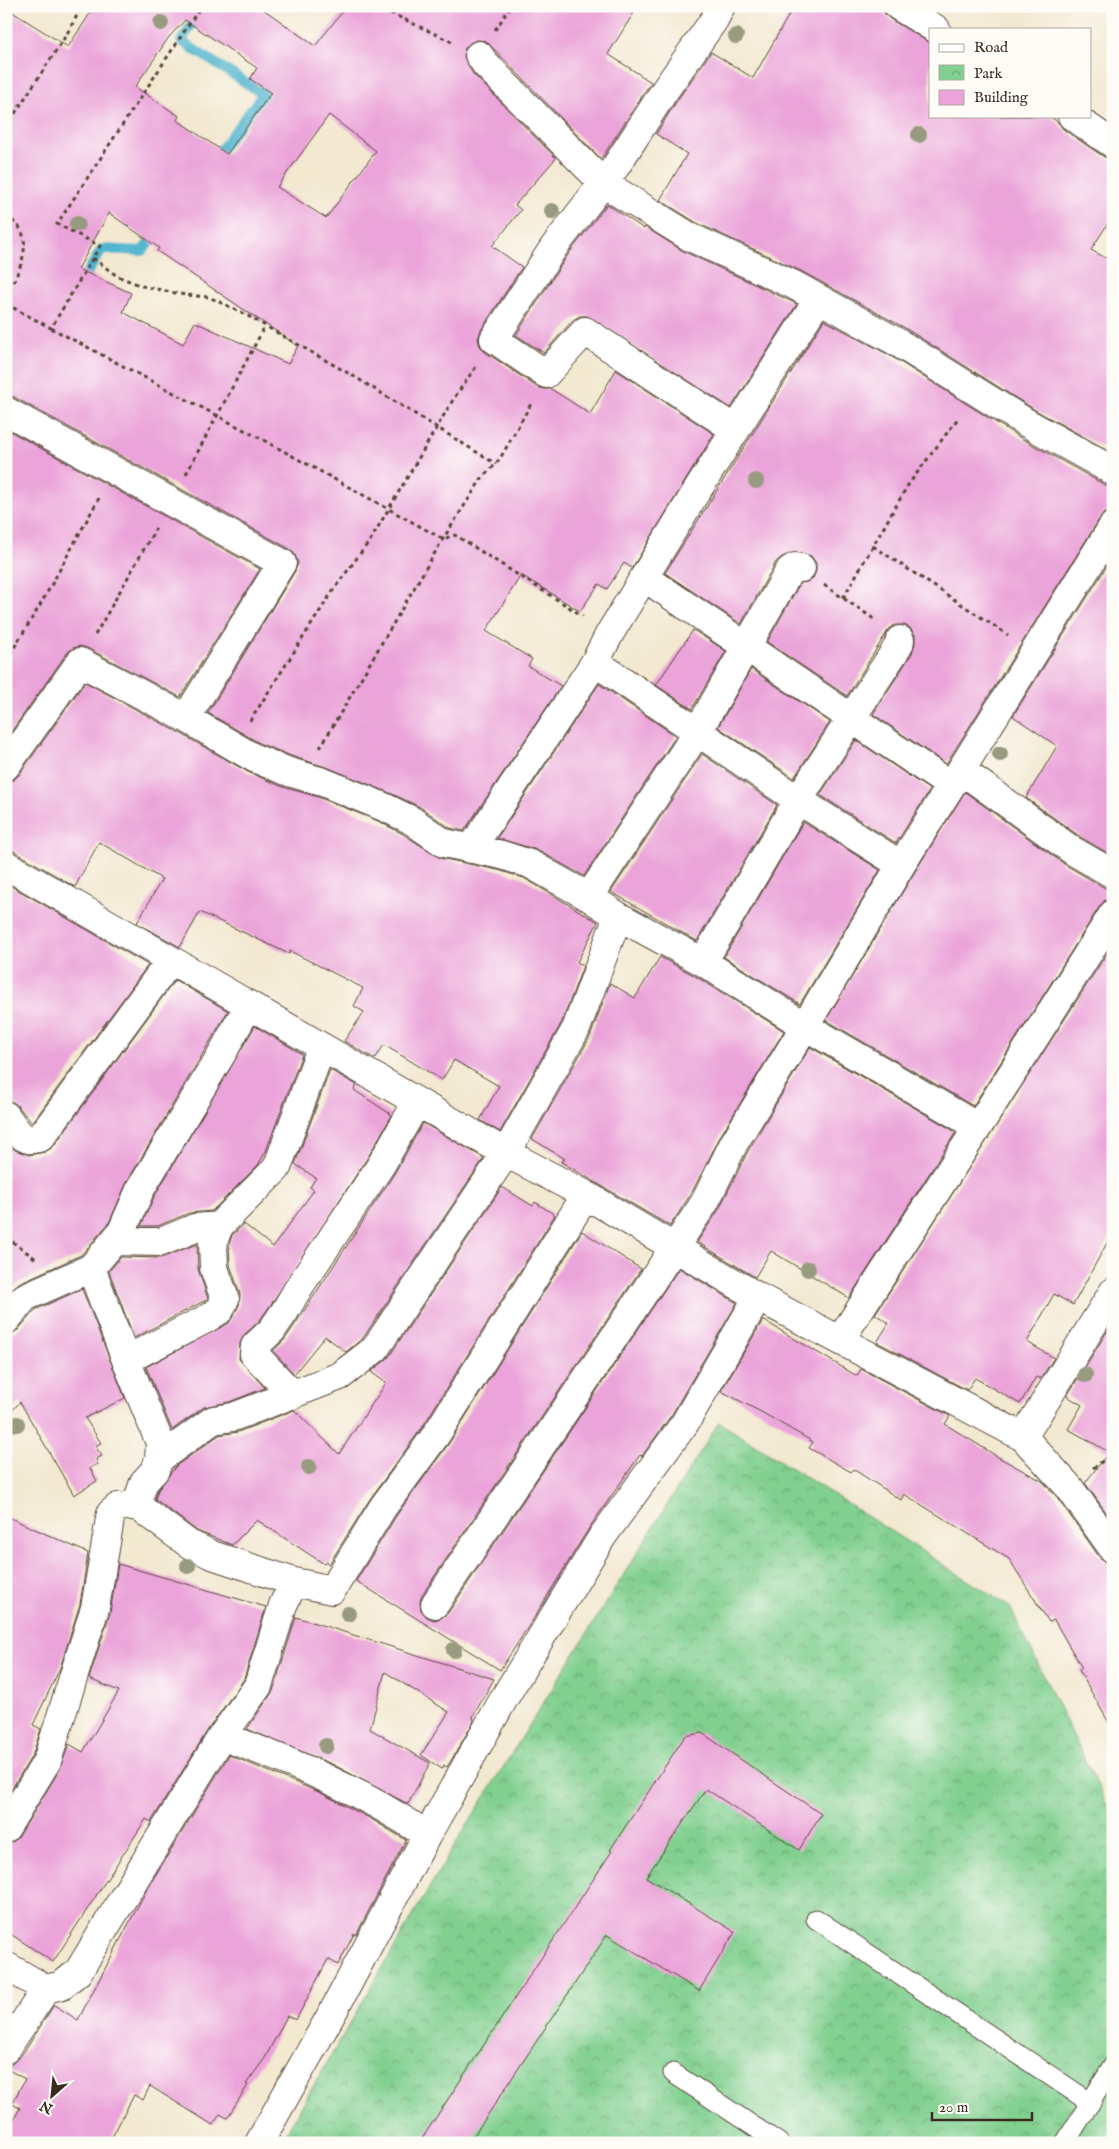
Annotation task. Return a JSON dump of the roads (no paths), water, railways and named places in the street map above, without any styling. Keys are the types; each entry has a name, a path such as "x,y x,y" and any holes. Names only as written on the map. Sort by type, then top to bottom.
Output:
{"street":[{"path":"722,6 603,183 554,247 494,339 546,374 585,331 736,430"},
{"path":"898,6 934,28"},
{"path":"479,55 486,65 603,183 690,237 794,285 818,300 898,342 1027,423 1113,471"},
{"path":"1075,118 1113,144"},
{"path":"471,849 595,662 644,577 818,300"},
{"path":"6,411 282,563 186,718"},
{"path":"435,1604 705,1202 734,1144 901,865 1113,526"},
{"path":"589,897 698,731 790,570 796,567 801,568"},
{"path":"644,577 850,718 956,778 1113,874"},
{"path":"703,962 798,800 899,645 900,640"},
{"path":"6,766 80,662 186,718 254,758 323,782 384,807 411,820 444,843 502,855 530,864 589,897 618,916 703,962 805,1026 978,1127"},
{"path":"595,662 798,800 901,865"},
{"path":"6,865 321,1048 506,1153 586,1195 758,1297 1023,1436 1068,1487 1113,1549"},
{"path":"840,1340 1113,914"},
{"path":"159,1459 213,1420 233,1417 340,1376 375,1349 506,1153 576,1030 618,916"},
{"path":"6,1116 22,1137 32,1140 40,1137 170,961"},
{"path":"6,1320 26,1297 92,1268 122,1231 140,1190 224,1050 248,1006"},
{"path":"126,1360 220,1310 225,1299 214,1268 213,1242 218,1226 277,1168 321,1048"},
{"path":"293,1394 254,1354 255,1346 272,1330 281,1318 299,1287 381,1164 417,1102"},
{"path":"6,1828 47,1761 95,1608 111,1513 118,1507 136,1505 157,1522 212,1555 294,1582 332,1590 383,1508 446,1419 586,1195"},
{"path":"114,1241 162,1242 195,1228 218,1226"},
{"path":"92,1268 126,1360 160,1443 159,1459 155,1470 144,1482 136,1505"},
{"path":"1023,1436 1113,1292"},
{"path":"259,2143 335,2008 427,1835 506,1695 596,1546 685,1423 758,1297"},
{"path":"6,2049 46,1989 62,1985 78,1972 222,1736 258,1686 283,1605 294,1582"},
{"path":"222,1736 278,1756 360,1795 427,1835"},
{"path":"6,1966 46,1989"}],"lane":[{"path":"816,1919 1091,2103"},
{"path":"1065,2143 1113,2066"},
{"path":"673,2073 779,2143"}],"waterway":[{"path":"199,14 181,41 263,94 212,161"},
{"path":"81,283 102,249 142,251 158,232"}]}
